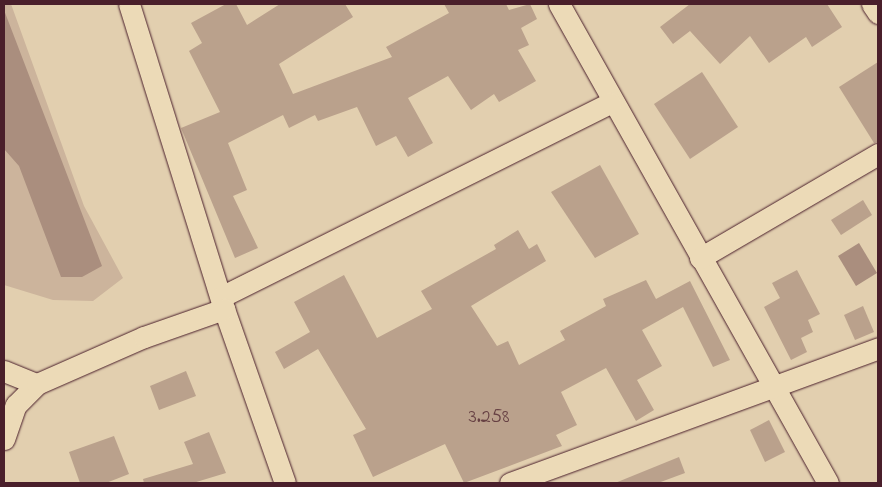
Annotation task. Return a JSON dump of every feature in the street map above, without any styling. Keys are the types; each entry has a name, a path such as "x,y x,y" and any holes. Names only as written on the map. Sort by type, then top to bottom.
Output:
{"street":[{"path":"129,4 222,303 285,483"},
{"path":"559,4 610,102 777,388 828,483"},
{"path":"872,4 878,13"},
{"path":"4,439 16,405 38,384 222,303 610,102"},
{"path":"700,258 878,154"},
{"path":"510,483 777,388 878,348"},
{"path":"4,371 38,384"}],"shaded area":[{"path":"4,4 11,4 84,206 123,278 93,301 53,300 4,285"},
{"path":"4,10 102,266 82,277 61,277 19,166 4,149"},
{"path":"859,243 877,273 856,286 838,256"}],"building":[{"path":"226,4 236,4 247,25 280,4 345,4 353,17 279,64 293,94 392,57 386,47 449,13 444,4 506,4 509,10 530,4 537,19 521,28 529,45 518,50 536,81 499,102 494,94 471,110 448,76 408,98 433,143 408,157 396,136 376,146 357,107 318,121 315,115 289,128 283,115 228,143 247,190 233,196 258,248 235,258 181,128 220,112 189,51 202,43 191,23"},
{"path":"690,4 827,4 842,27 812,47 806,37 769,63 750,36 720,64 690,31 673,44 660,27"},
{"path":"878,62 878,142 874,143 839,87"},
{"path":"702,72 738,127 690,159 654,104"},
{"path":"600,165 639,234 595,258 551,192"},
{"path":"863,200 872,215 841,235 831,220"},
{"path":"518,230 529,249 537,244 546,261 471,306 497,346 508,341 519,365 565,340 560,331 606,306 603,299 646,280 656,299 690,281 730,360 713,367 683,307 642,330 662,366 637,380 654,410 636,421 606,368 561,392 577,425 556,435 562,446 464,483 445,444 373,477 353,435 366,429 318,349 284,369 275,352 310,332 294,302 344,275 377,338 432,309 421,291 496,249 494,245"},
{"path":"797,270 820,314 808,320 813,332 801,338 807,352 791,360 764,307 780,298 772,283"},
{"path":"863,306 874,332 855,340 844,315"},
{"path":"186,371 196,396 159,410 150,386"},
{"path":"769,420 785,452 765,462 750,430"},
{"path":"209,432 226,473 193,483 144,483 143,479 193,464 184,442"},
{"path":"114,436 129,474 106,483 80,483 69,452"},
{"path":"679,457 685,473 658,483 615,483"}]}
